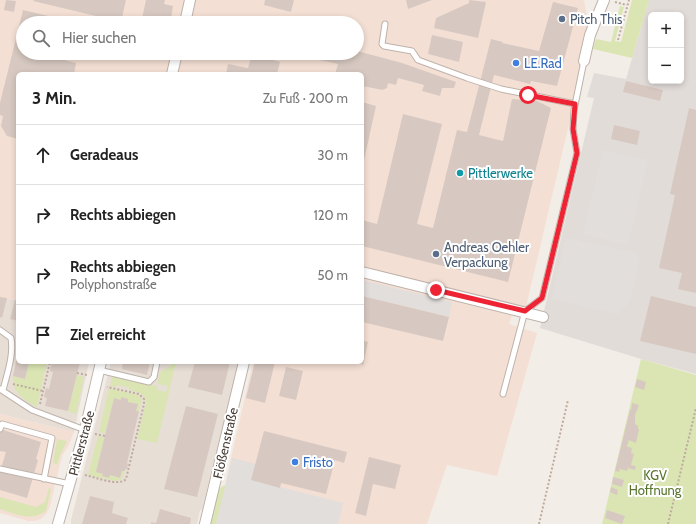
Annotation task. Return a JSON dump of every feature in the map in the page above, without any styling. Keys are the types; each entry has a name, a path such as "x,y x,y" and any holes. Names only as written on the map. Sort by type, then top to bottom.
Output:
{"street":[{"path":"187,16 190,0"},
{"path":"584,61 590,34 608,1"},
{"path":"173,72 176,60"},
{"path":"364,272 543,316"},
{"name":"Flößenstraße","path":"205,524 244,364"},
{"name":"Pittlerstraße","path":"58,524 85,430 100,366"}],"lane":[{"path":"385,24 382,44 384,46 412,51 418,60 500,89 575,104"},
{"path":"503,394 525,311 542,298 577,153 573,129 575,104 584,61"},
{"path":"0,330 11,338 12,344 5,382 2,389 32,410 85,430"},
{"path":"100,366 149,382 154,377 157,364"},
{"path":"0,429 2,424 52,438 44,479"},
{"path":"0,469 70,484"}],"path":[{"path":"618,40 629,0"},
{"path":"608,1 627,6"},
{"path":"39,406 50,364"},
{"path":"77,373 87,375"},
{"path":"5,382 43,391"},
{"path":"85,475 114,482 121,482 126,479 144,399 139,394 107,387"},
{"path":"539,524 568,400"},
{"path":"668,524 696,408"},
{"path":"95,434 105,436"}],"shaded area":[{"path":"0,0 584,0 590,35 525,311 514,309 509,324 537,333 497,476 447,465 427,524 216,524 253,364 364,364 364,72 16,72 16,301 0,297"},
{"path":"649,0 696,0 696,374 540,328 594,98 587,97 594,73 626,79"},
{"path":"603,150 648,160 628,245 583,234"},
{"path":"566,238 638,253 640,260 630,301 618,314 552,299"},
{"path":"364,280 452,302 449,317 364,296"},
{"path":"0,297 16,301 16,364 89,364 74,432 0,414"},
{"path":"110,364 238,364 202,510 200,510 197,524 71,524"},
{"path":"0,414 74,432 69,445 62,456 50,506 47,513 36,521 28,521 0,513"},
{"path":"232,458 256,464 252,480 343,503 338,524 216,524"}],"green space":[{"path":"632,0 649,0 632,58 593,49 596,39 611,42 620,6 624,7 615,41 621,42"},
{"name":"KGV Hoffnung","path":"641,359 696,375 696,524 602,524"},
{"path":"29,364 47,364 37,407 19,395 14,387 13,376 25,379"},
{"path":"172,364 176,364 157,443 137,439 146,402 145,399 138,392 129,390 129,388 117,385 116,387 110,386 112,376 157,386 157,390 166,392 168,386 158,384 159,373 171,366"},
{"path":"77,375 84,377 76,414 68,411"},
{"path":"109,388 138,395 142,400 139,411 136,411 138,404 128,402 128,399 122,397 121,400 114,398 105,433 99,432"},
{"path":"98,436 104,438 96,472 109,478 110,475 120,478 122,471 125,471 121,480 115,481 88,475"},
{"path":"57,439 67,441 57,465 53,463"},
{"path":"226,485 216,524 210,524 218,490"},
{"path":"49,488 51,489 46,511 40,514 29,517 0,509 0,497 36,507 45,502"}],"building":[{"path":"6,0 16,1 14,12 4,10"},
{"path":"126,0 122,16 96,16 33,1"},
{"path":"146,0 165,0 164,4 173,6 171,16 143,16"},
{"path":"265,0 294,0 291,12 264,5"},
{"path":"406,0 432,0 408,9"},
{"path":"469,0 486,2 478,38 434,28 436,18 469,3"},
{"path":"553,2 578,8 557,86 531,81 530,84 494,75 479,135 503,141 512,99 537,101 551,108 508,282 364,246 364,221 377,224 403,114 442,124 417,224 433,228 457,130 467,132 491,39 503,42 502,43 539,51"},
{"path":"23,10 48,16 22,16"},
{"path":"432,35 463,42 459,62 428,54"},
{"path":"16,38 16,60 64,60 76,63 74,72 16,72 16,138 7,136 1,126 3,116 0,115 0,103"},
{"path":"364,53 402,63 456,82 454,88 442,88 440,96 422,91 424,85 398,78 396,85 388,83 387,88 382,90 364,86 364,72 336,72 338,64 319,60 364,60"},
{"path":"250,60 273,60 280,62 278,72 226,72 228,64 248,68"},
{"path":"626,81 663,90 660,101 623,92"},
{"path":"364,103 376,106 364,160"},
{"path":"689,108 696,110 696,293 678,289 682,273 659,268 675,195 670,194"},
{"path":"614,125 640,131 637,145 611,139"},
{"path":"364,296 449,317 443,341 364,322"},
{"path":"651,296 696,307 696,354 640,341"},
{"path":"0,297 7,298 2,318 0,317"},
{"path":"15,300 16,320 10,319"},
{"path":"364,341 368,342 364,361"},
{"path":"16,362 16,364 29,364 25,379 13,376"},
{"path":"52,364 80,364 68,411 45,406 47,398 44,397 46,388 49,389 53,372 50,371"},
{"path":"123,364 150,364 147,375 122,369"},
{"path":"194,364 230,364 222,395 188,387"},
{"path":"254,364 275,364 265,403 246,398"},
{"path":"286,367 303,371 296,400 279,396"},
{"path":"637,379 646,382 644,390 635,387"},
{"path":"121,397 128,399 128,402 138,404 136,411 139,411 127,463 127,469 122,471 120,478 110,475 109,478 96,472 114,398 121,400"},
{"path":"632,403 639,405 635,415 635,424 639,429 636,443 629,440 626,446 632,448 631,453 634,454 631,465 636,466 635,470 628,468 627,471 620,469 619,472 615,471"},
{"path":"186,406 218,414 197,497 164,489"},
{"path":"0,429 41,442 36,459 38,460 27,498 0,490 0,472 6,452 0,451"},
{"name":"Fristo","path":"264,431 347,452 344,463 335,460 326,494 281,483 280,488 251,480"},
{"path":"369,457 401,465 395,489 373,484 366,516 355,513"},
{"path":"613,477 624,480 622,487 612,484"},
{"path":"611,487 618,490 617,495 610,492"},
{"path":"90,496 114,502 112,513 128,518 126,524 82,524"},
{"path":"160,509 191,518 190,524 151,524 151,522 156,523"},
{"path":"607,510 625,516 622,524 605,518"}],"place":[{"name":"Pitch This","path":"562,19"},
{"name":"LE.Rad","path":"516,63"},
{"name":"Pittlerwerke","path":"460,173"},
{"name":"Andreas Oehler Verpackung","path":"436,254"},
{"name":"Fristo","path":"295,462"}],"route":[{"path":"436,290 525,311 542,298 577,153 573,129 575,104 528,95"}]}
